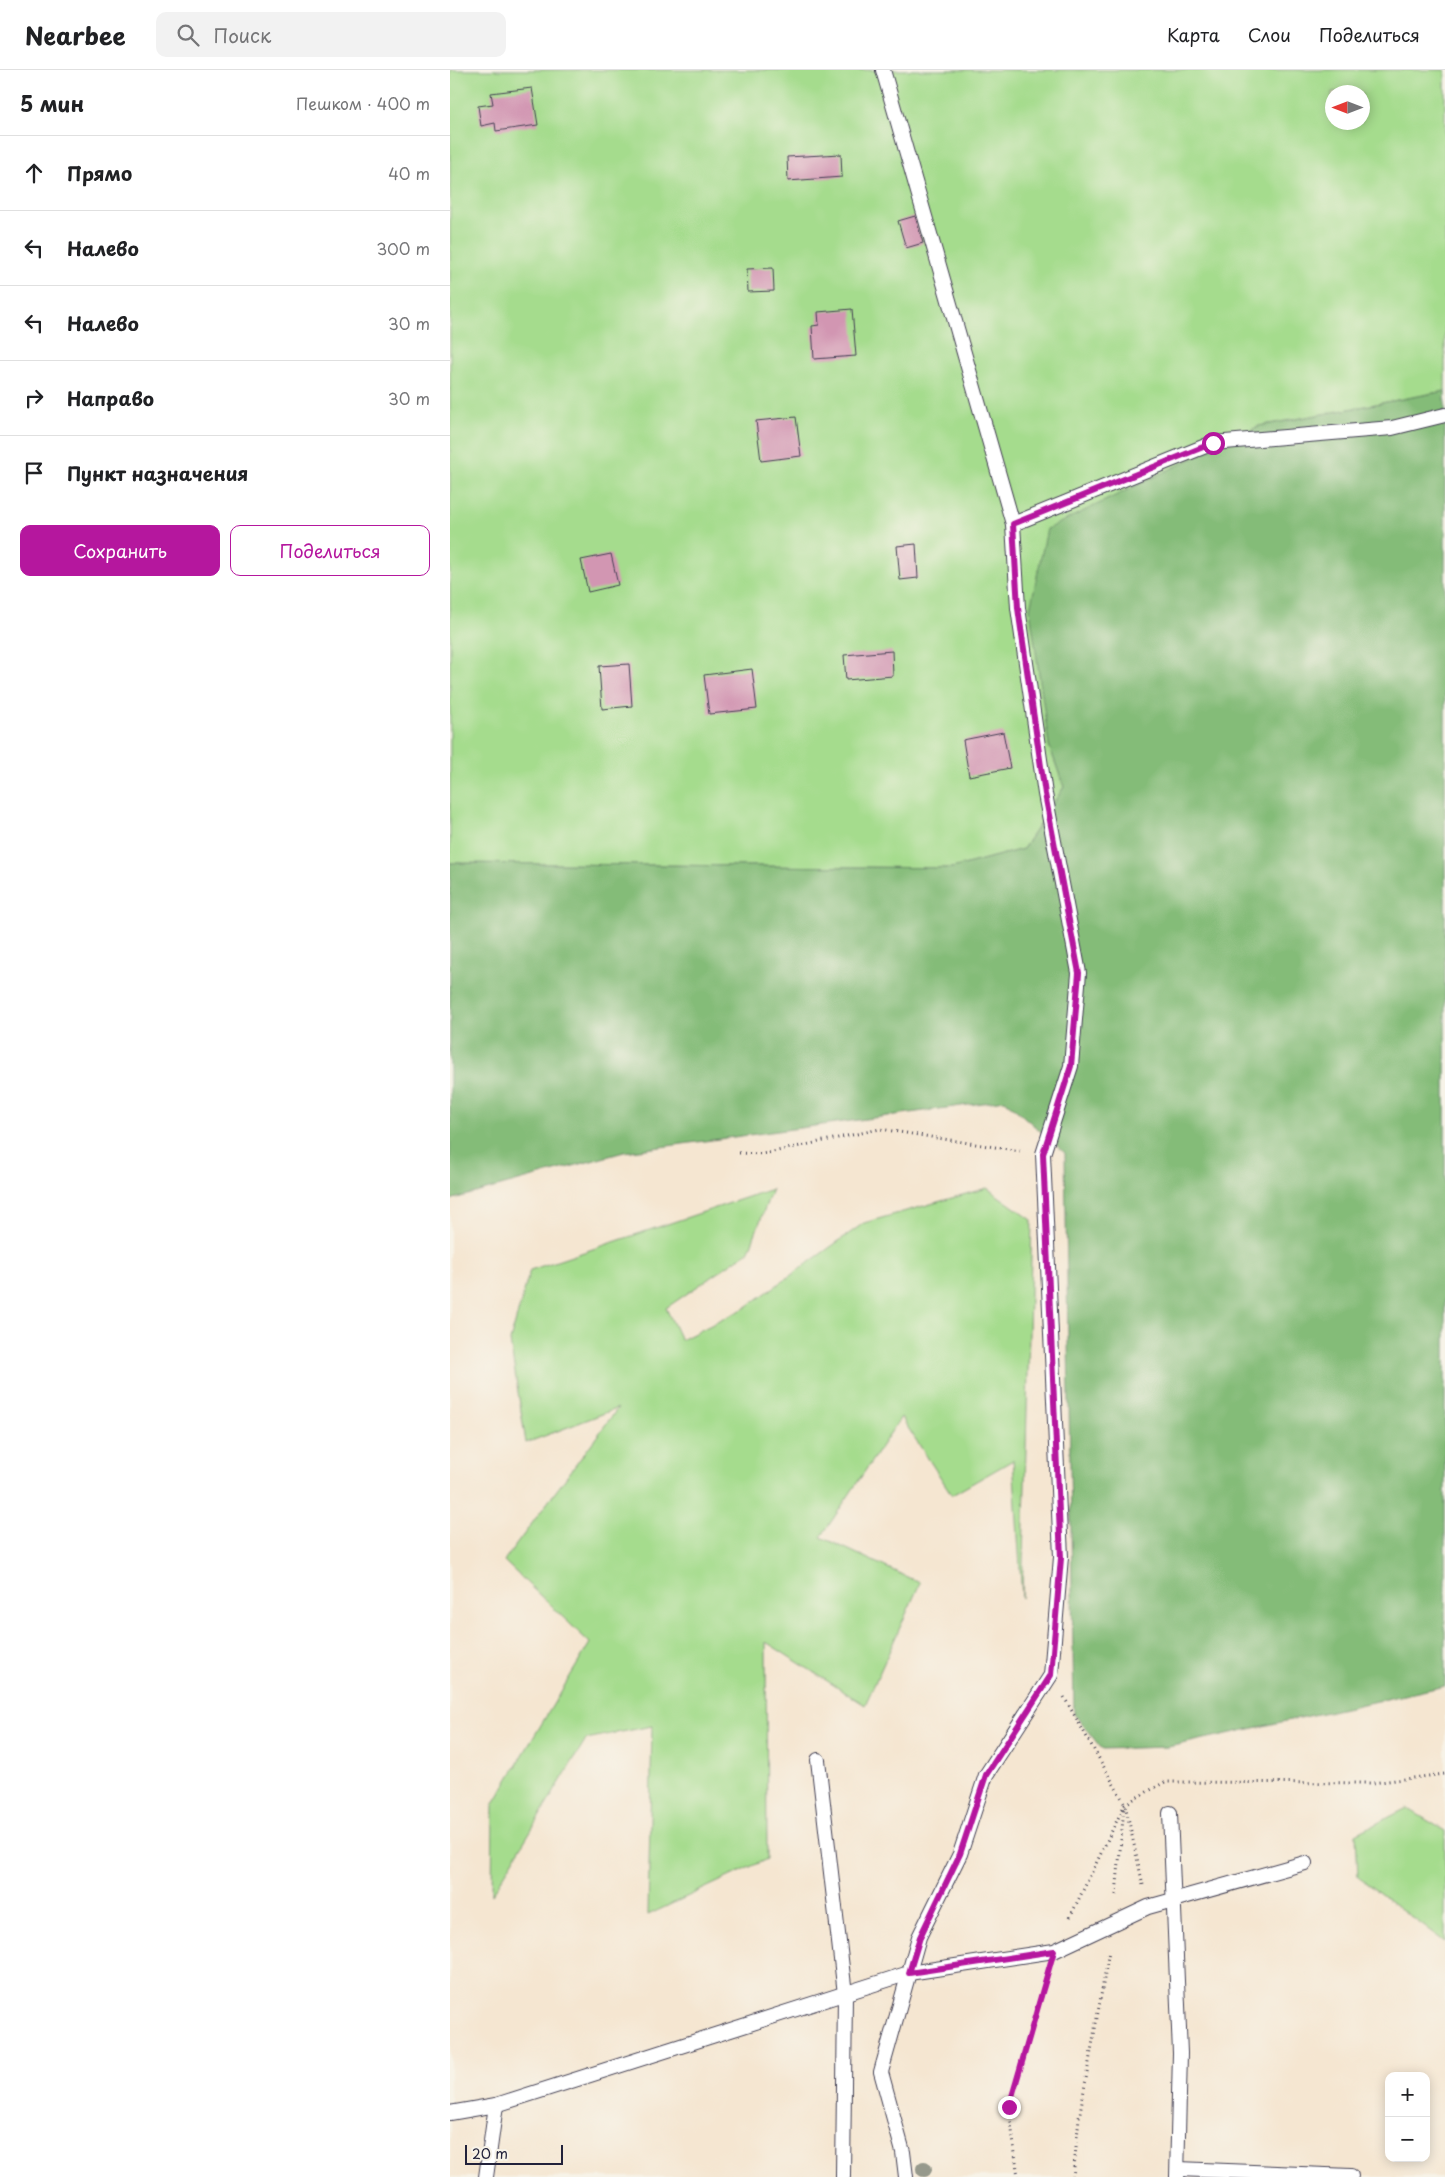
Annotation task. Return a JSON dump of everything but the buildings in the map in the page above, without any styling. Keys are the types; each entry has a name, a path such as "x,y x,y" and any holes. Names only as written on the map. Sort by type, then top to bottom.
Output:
{"lane":[{"path":"883,70 1013,524 1018,608 1044,785 1079,973 1071,1066 1043,1154 1061,1558 1051,1675 986,1775 960,1854 920,1937 909,1973 881,2072 903,2152 906,2177"},
{"path":"1013,524 1213,443 1392,428 1445,415"},
{"path":"818,1760 845,1994 843,2177"},
{"path":"1170,1812 1180,2052 1178,2173 1351,2176"},
{"path":"450,2113 496,2105 909,1973 1054,1951 1148,1907 1305,1863"},
{"path":"486,2177 496,2105"}],"path":[{"path":"739,1152 763,1154 880,1129 1043,1154"},
{"path":"1018,2177 1009,2107 1054,1951 1125,1804 1164,1782 1372,1783 1445,1774"},
{"path":"1073,2177 1079,2118 1114,1924 1125,1804"}],"green space":[{"path":"450,70 1445,70 1445,391 1259,426 1049,745 1064,787 1023,849 952,868 450,863"},
{"path":"1445,391 1445,1686 1168,1747 1102,1749 1074,1714 1065,1153 1005,1100 624,1152 450,1200 450,863 952,868 1023,849 1064,787 1049,745 1030,609 1047,529 1259,426"},
{"path":"987,1188 1032,1220 1022,1598 1013,1460 952,1495 901,1417 821,1537 920,1583 865,1705 766,1642 767,1859 648,1915 652,1726 586,1739 492,1895 493,1805 590,1643 504,1561 618,1408 526,1443 510,1341 530,1270 772,1189 749,1251 666,1308 681,1340 745,1308 864,1223"},
{"path":"1407,1808 1445,1831 1445,1942 1358,1877 1356,1834"}],"route":[{"path":"1009,2107 1054,1951 909,1973 920,1937 960,1854 986,1775 1051,1675 1061,1558 1043,1154 1071,1066 1079,973 1045,794 1018,608 1013,524 1213,443"}]}
